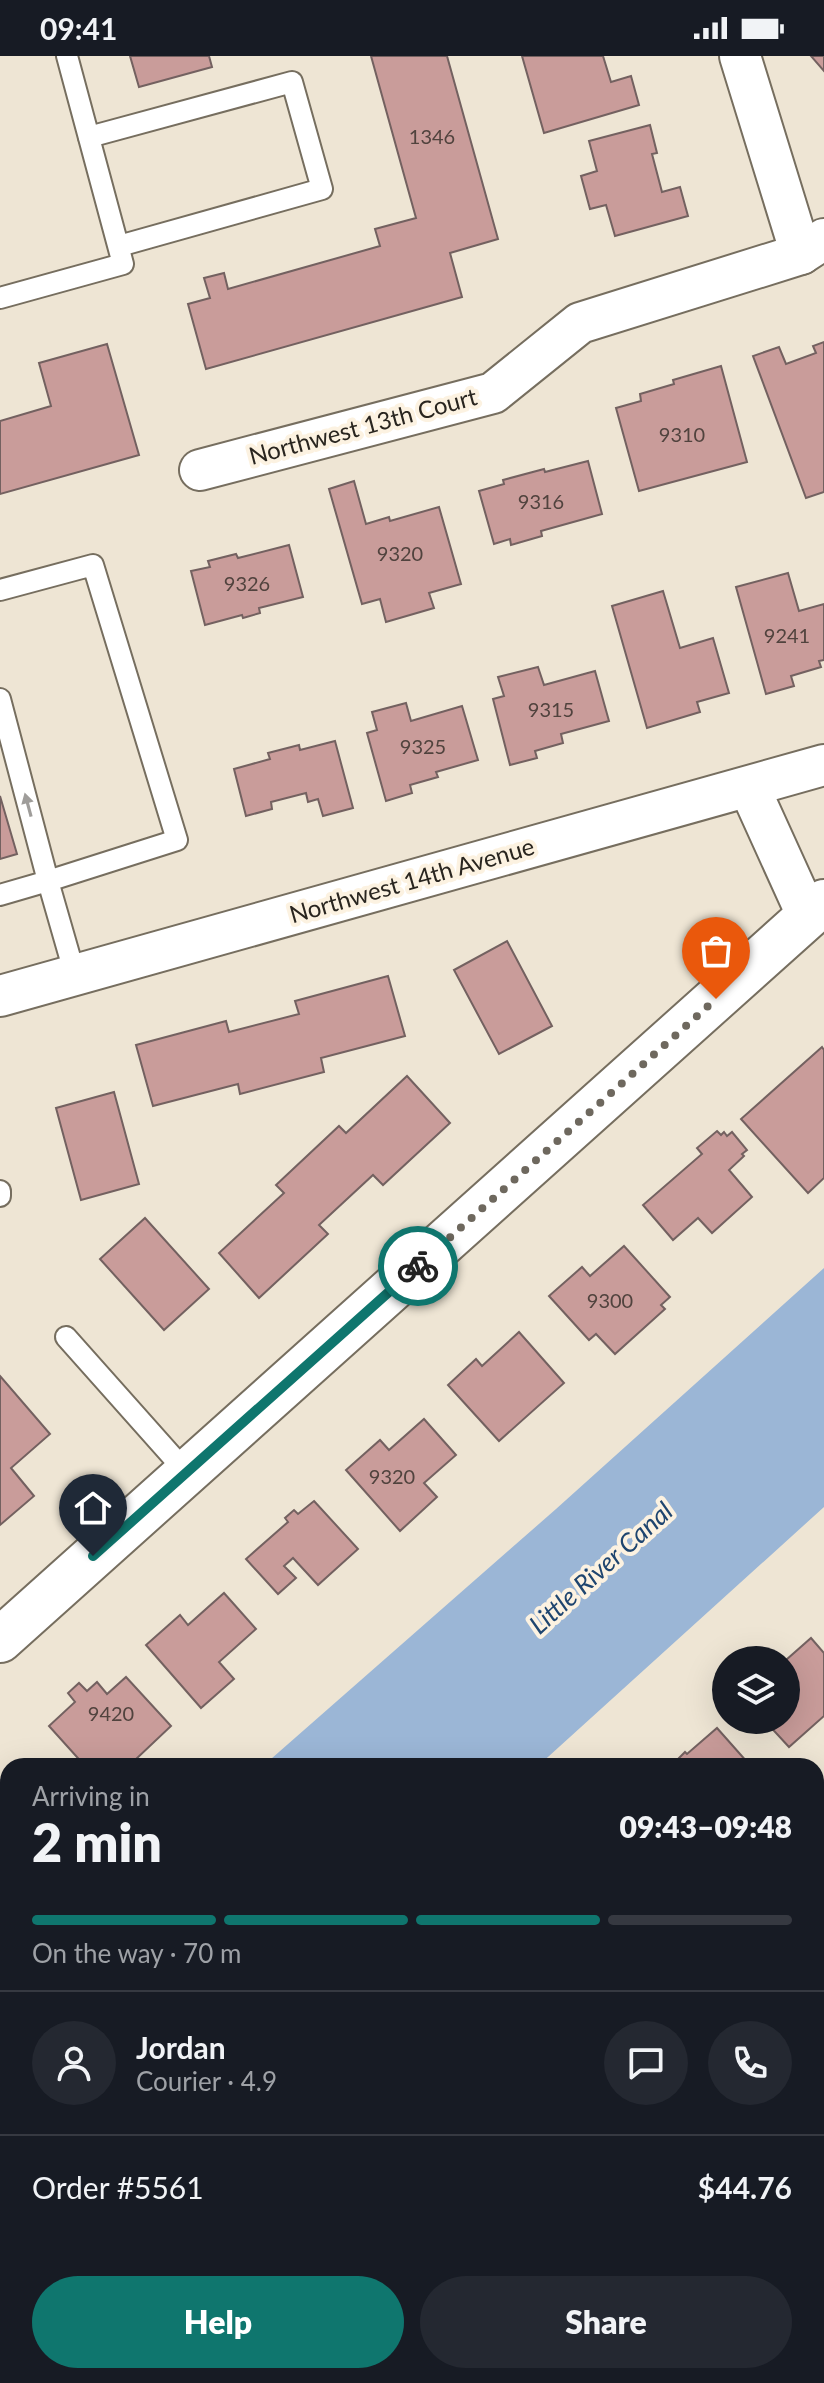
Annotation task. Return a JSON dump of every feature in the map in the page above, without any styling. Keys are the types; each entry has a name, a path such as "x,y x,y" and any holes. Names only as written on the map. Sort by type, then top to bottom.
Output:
{"street":[{"path":"740,56 812,246"},
{"name":"Northwest 13th Court","path":"200,470 493,393 580,323 812,246"},
{"name":"Northwest 14th Avenue","path":"0,996 824,765"},
{"path":"0,1640 816,910 749,787"}],"lane":[{"path":"0,298 123,264 67,56"},
{"path":"89,137 292,82 322,189 119,246"},
{"path":"0,590 93,565 177,840 0,895"},
{"path":"0,699 75,975"},
{"path":"66,1337 187,1473"}],"water":[{"name":"Little River Canal","path":"824,1268 824,1507 547,1758 272,1758"}],"building":[{"path":"130,56 209,56 212,67 139,87"},
{"path":"371,56 447,56 498,239 450,253 462,297 206,369 188,304 210,298 204,278 224,273 228,289 380,246 375,229 416,218"},
{"path":"522,56 603,56 611,82 631,76 639,105 544,133"},
{"path":"811,56 824,56 824,71"},
{"path":"650,125 657,153 652,154 662,192 680,187 688,216 615,236 606,205 590,209 581,176 597,171 589,141"},
{"path":"824,342 824,492 806,498 753,356 779,347 786,364 816,353 813,346"},
{"path":"107,344 139,455 0,494 0,421 51,406 39,363"},
{"path":"721,366 747,462 639,491 616,408 641,401 640,394 674,384 673,380"},
{"path":"588,461 602,514 541,531 542,536 511,545 510,539 494,544 479,491 504,484 503,480"},
{"path":"354,481 366,524 389,517 390,521 439,507 461,584 429,593 434,608 386,622 380,599 362,604 329,489"},
{"path":"289,545 303,597 259,608 260,613 243,618 242,615 205,625 191,571 210,567 208,561 236,554 238,558"},
{"path":"788,573 799,611 824,604 824,660 819,661 821,667 791,676 794,686 766,694 736,587"},
{"path":"663,591 680,648 713,638 729,693 697,702 700,712 647,728 612,606"},
{"path":"538,667 544,685 595,671 609,721 561,734 563,743 535,751 537,758 510,765 493,699 504,696 498,677"},
{"path":"406,703 411,721 462,706 478,760 436,772 438,777 410,785 412,793 386,801 367,733 377,730 372,712"},
{"path":"335,741 353,808 323,816 318,799 308,802 306,793 271,802 272,809 246,816 234,769 270,759 268,753 299,745 300,750"},
{"path":"0,796 17,854 0,859"},
{"path":"507,941 552,1026 499,1054 454,970"},
{"path":"388,976 405,1036 321,1058 324,1072 240,1094 238,1084 153,1106 136,1045 226,1021 229,1032 299,1014 295,1001"},
{"path":"822,1047 824,1178 808,1193 741,1119"},
{"path":"407,1076 450,1123 383,1185 373,1175 319,1225 328,1234 259,1298 219,1253 284,1193 276,1185 339,1126 346,1133"},
{"path":"114,1092 139,1184 81,1200 56,1108"},
{"path":"717,1131 727,1136 732,1132 747,1150 729,1170 752,1197 712,1233 698,1218 673,1240 643,1205 702,1154 697,1148"},
{"path":"145,1218 209,1289 164,1330 100,1259"},
{"path":"624,1246 670,1297 661,1305 665,1309 615,1354 596,1334 589,1340 549,1296 582,1267 590,1276"},
{"path":"519,1332 564,1383 499,1441 448,1385 476,1359 482,1366"},
{"path":"0,1376 50,1434 11,1468 34,1496 0,1525"},
{"path":"424,1419 456,1455 424,1483 437,1497 400,1531 346,1470 380,1440 389,1450"},
{"path":"314,1501 358,1549 318,1585 293,1558 284,1566 296,1578 278,1594 246,1559 288,1522 285,1518 294,1510 298,1514"},
{"path":"224,1593 256,1629 219,1662 234,1679 201,1708 146,1645 180,1615 188,1625"},
{"path":"811,1638 824,1653 824,1716 789,1747 777,1734 800,1734 800,1648"},
{"path":"126,1677 171,1726 137,1758 78,1758 49,1726 75,1702 68,1693 79,1683 87,1691 97,1682 107,1694"},
{"path":"712,1732 722,1734 744,1758 679,1758 685,1752 687,1754"}],"way so far":[{"path":"418,1266 716,999"}],"route":[{"path":"93,1556 418,1266"}]}
